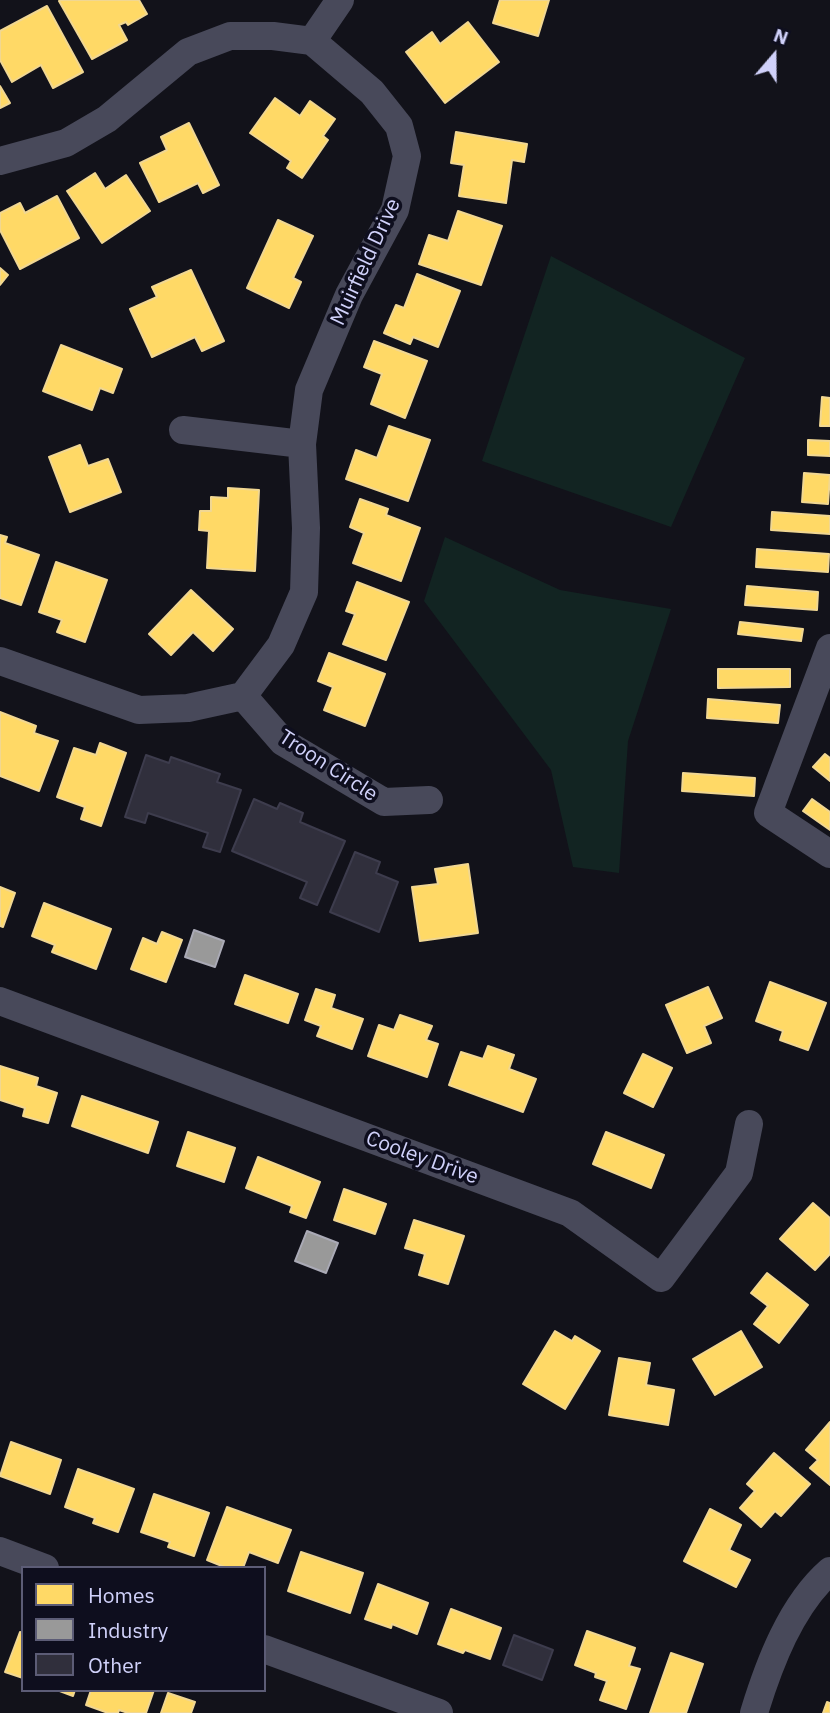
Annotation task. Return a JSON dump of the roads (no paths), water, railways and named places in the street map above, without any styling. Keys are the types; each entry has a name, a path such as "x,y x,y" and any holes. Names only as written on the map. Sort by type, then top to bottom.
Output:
{"street":[{"path":"0,161 66,143 107,119 188,52 198,48 230,36 273,36 312,41 340,0"},
{"name":"Muirfield Drive","path":"243,695 281,645 304,592 306,528 302,444 309,390 349,295 395,210 407,156 399,126 372,92 312,41"},
{"path":"183,430 302,444"},
{"path":"830,648 768,813 830,853"},
{"path":"0,661 139,710 188,708 243,695"},
{"name":"Troon Circle","path":"243,695 283,742 384,802 429,800"},
{"name":"Cooley Drive","path":"0,1000 570,1213 662,1278 739,1173 748,1124"},
{"path":"0,1551 40,1566"},
{"path":"754,1713 787,1631 814,1585 830,1571"},
{"path":"266,1649 439,1713"}]}
